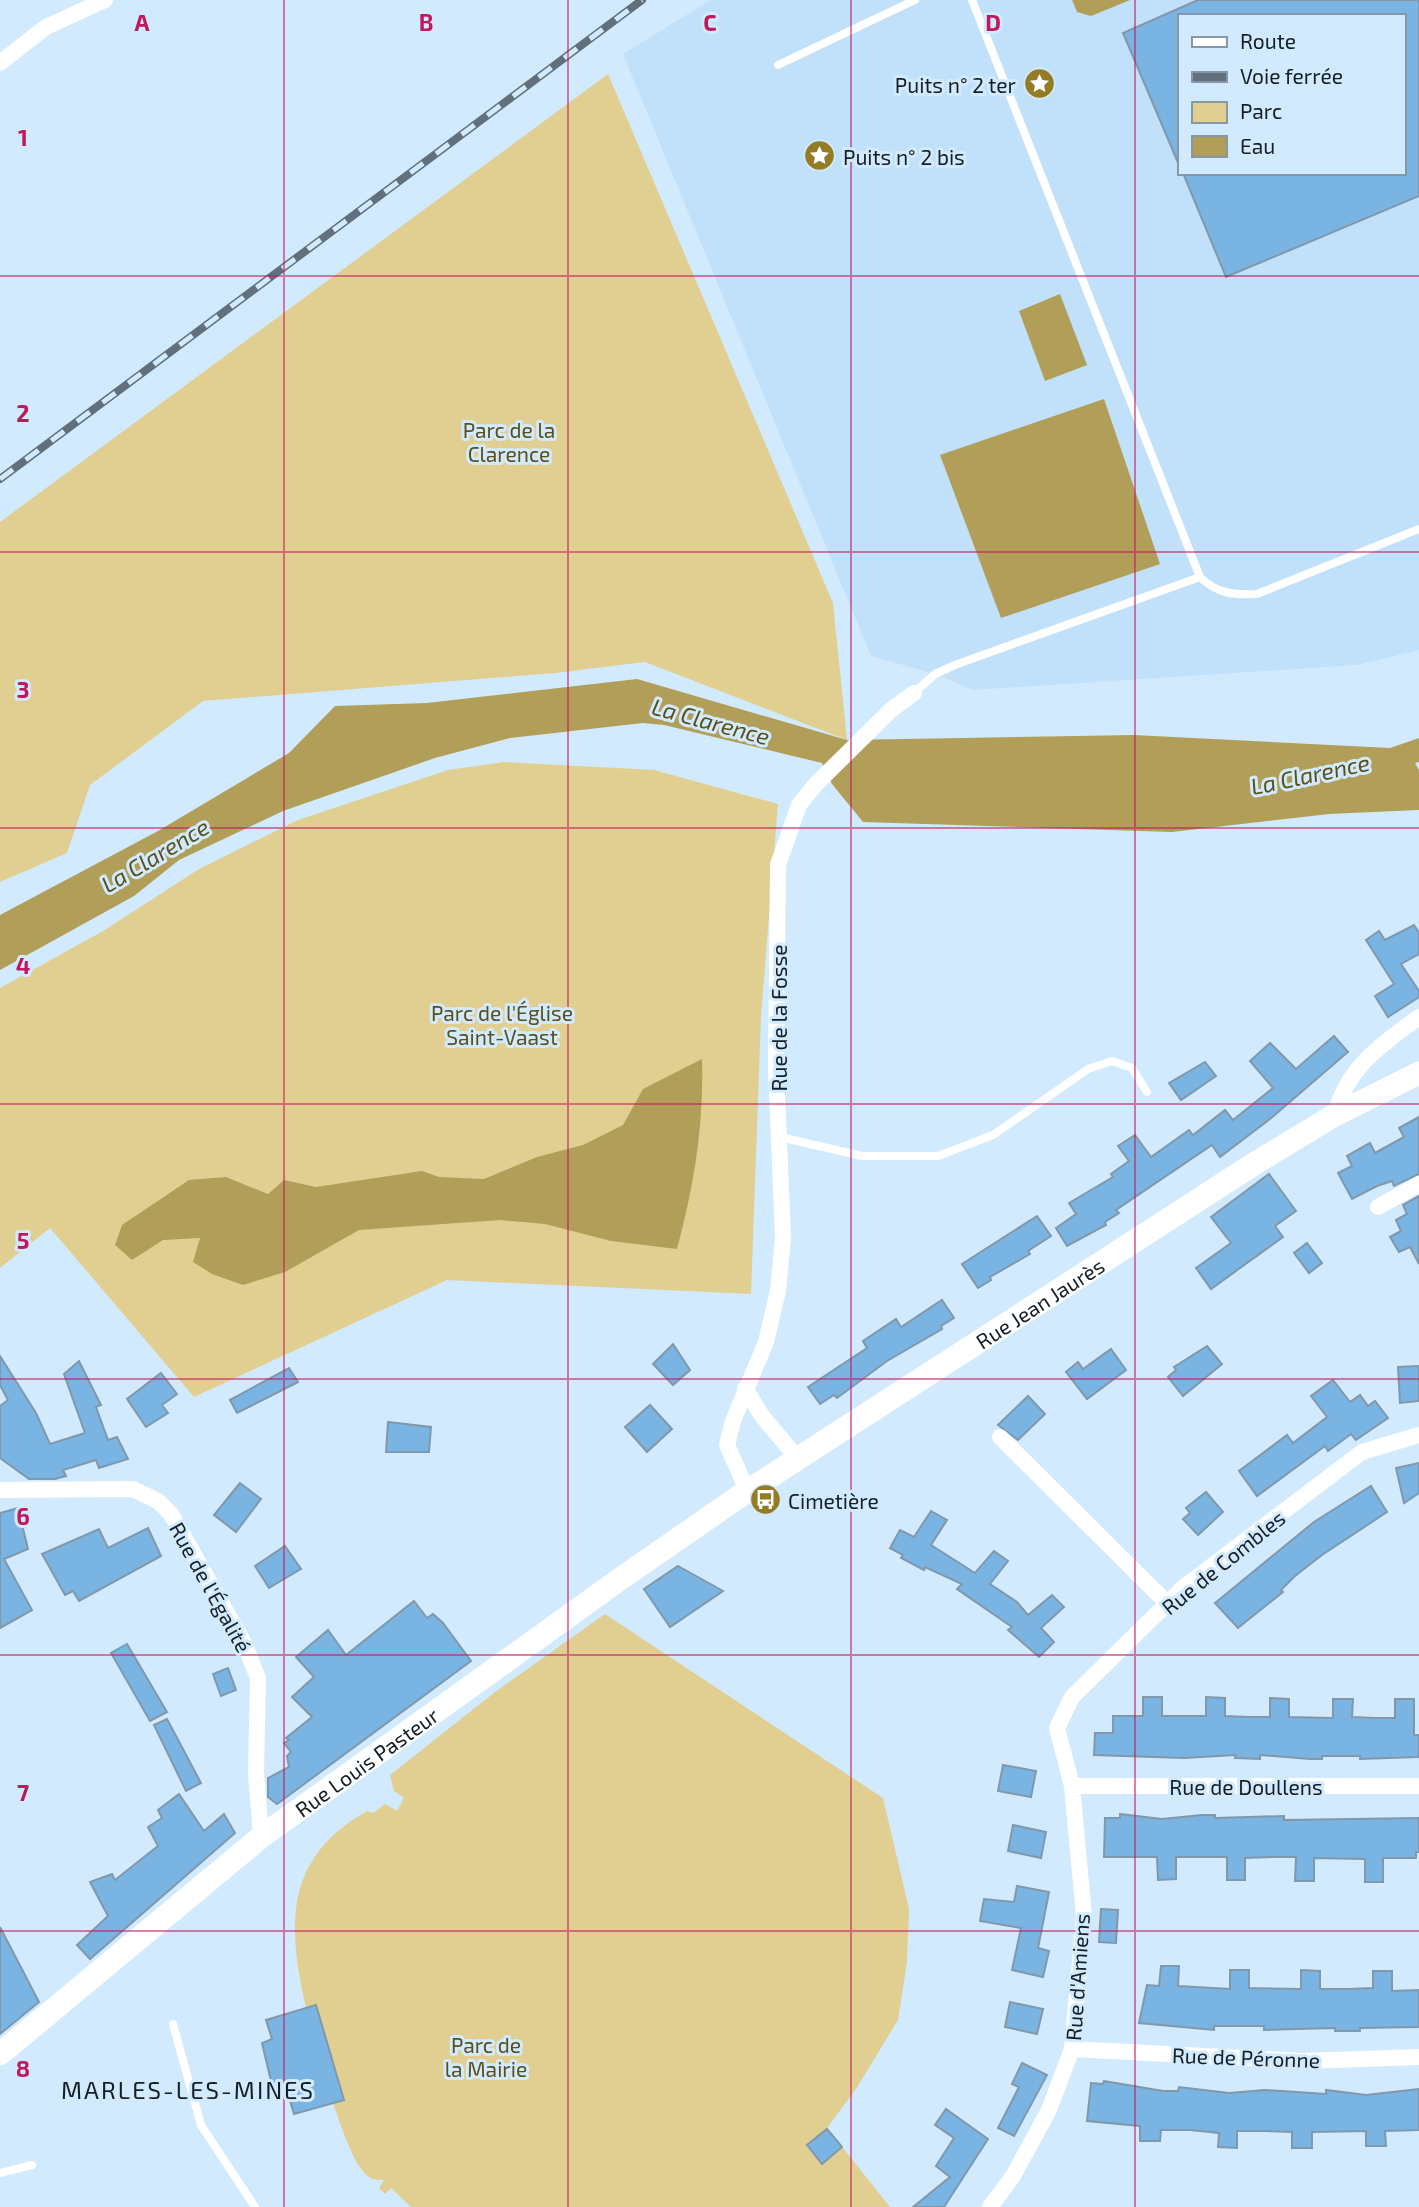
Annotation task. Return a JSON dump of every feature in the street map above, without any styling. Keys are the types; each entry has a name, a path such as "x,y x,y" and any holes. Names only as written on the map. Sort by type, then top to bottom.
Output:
{"main road":[{"name":"Rue Jean Jaurès","path":"748,1492 1335,1115 1419,1073"},
{"name":"Rue Louis Pasteur","path":"0,2054 261,1836 623,1577 748,1492"}],"street":[{"path":"0,62 46,27 105,0"},
{"name":"Rue de la Fosse","path":"748,1492 727,1445 745,1388 766,1342 778,1291 783,1238 776,1069 778,865 799,806 815,785 914,693"},
{"path":"1335,1115 1341,1091 1368,1055 1419,1017"},
{"path":"1378,1207 1419,1184"},
{"path":"745,1388 762,1416 799,1460"},
{"name":"Rue de Combles","path":"1056,1728 1072,1697 1184,1587 1362,1452 1419,1435"},
{"path":"1000,1437 1168,1604"},
{"name":"Rue de l'Égalité","path":"0,1489 134,1489 158,1501 171,1514 244,1643 258,1678 256,1772 261,1836"},
{"name":"Rue d'Amiens","path":"990,2207 1013,2176 1049,2110 1072,2049 1084,1916 1072,1786 1056,1728"},
{"name":"Rue de Doullens","path":"1072,1786 1419,1786"},
{"name":"Rue de Péronne","path":"1072,2049 1303,2061 1419,2057"}],"lane":[{"path":"778,65 915,0"},
{"path":"972,0 1200,577 1211,587 1232,595 1256,594 1419,529"},
{"path":"914,693 935,674 955,665 1200,577"},
{"path":"780,1137 862,1156 938,1156 993,1135 1088,1069 1112,1061 1132,1068 1147,1092"},
{"path":"173,2024 201,2125 255,2207"},
{"path":"0,2173 32,2165"}],"shaded area":[{"path":"711,0 1419,0 1419,650 1357,665 973,690 935,674 871,656 623,54"}],"green space":[{"name":"Parc de la Clarence","path":"608,74 833,603 847,740 645,662 555,673 203,701 90,785 67,853 0,882 0,522"},
{"name":"Parc de l'Église Saint-Vaast","path":"504,762 654,770 778,804 761,1016 751,1294 447,1280 194,1397 50,1228 0,1268 0,988 103,931 199,869 298,820 448,770"},
{"name":"Parc de la Mairie","path":"605,1614 883,1798 909,1909 907,1962 898,2020 856,2089 827,2128 890,2207 411,2207 391,2188 385,2194 379,2188 384,2180 369,2177 352,2154 333,2103 343,2100 316,2005 306,2008 300,1978 295,1922 298,1896 306,1872 320,1850 340,1830 367,1811 373,1813 385,1804 397,1811 404,1798 394,1791 390,1775 495,1692"}],"water":[{"path":"1072,0 1130,0 1091,16 1077,12"},
{"path":"1060,294 1087,365 1045,381 1019,311"},
{"path":"1104,399 1160,564 1001,618 940,455"},
{"name":"La Clarence","path":"637,679 847,740 1134,735 1390,748 1419,738 1419,762 1415,763 1419,770 1419,810 1329,814 1172,832 863,822 832,784 822,763 664,725 643,723 510,738 435,758 283,811 179,860 134,896 0,970 0,915 158,831 289,753 335,706 427,703"},
{"path":"702,1059 697,1155 677,1249 611,1241 545,1224 500,1220 359,1230 285,1272 243,1285 212,1274 193,1262 200,1238 163,1240 132,1260 115,1245 122,1225 189,1180 226,1177 268,1194 284,1180 316,1187 422,1171 439,1177 484,1179 537,1157 583,1145 623,1125 643,1089"}],"building":[{"path":"1198,0 1419,0 1419,196 1226,277 1184,175 1405,175 1405,14 1178,14 1178,163 1123,33"},
{"path":"1414,925 1419,933 1419,954 1401,964 1419,991 1419,997 1388,1017 1375,996 1394,984 1366,940 1379,931 1385,940"},
{"path":"1334,1036 1348,1052 1270,1119 1220,1157 1212,1145 1116,1210 1119,1213 1105,1222 1106,1225 1067,1246 1056,1228 1076,1214 1069,1203 1113,1177 1111,1174 1129,1161 1118,1146 1135,1135 1151,1157 1189,1130 1193,1135 1225,1110 1233,1120 1273,1088 1250,1061 1270,1043 1296,1069"},
{"path":"1205,1062 1216,1076 1181,1100 1169,1083"},
{"path":"1419,1117 1419,1174 1394,1186 1392,1181 1377,1186 1352,1199 1338,1173 1352,1166 1347,1156 1370,1143 1375,1153 1404,1137 1399,1128"},
{"path":"1269,1174 1296,1211 1275,1226 1283,1237 1211,1289 1196,1268 1231,1243 1211,1217"},
{"path":"1419,1196 1419,1264 1410,1247 1399,1252 1390,1237 1401,1231 1396,1220 1407,1214 1403,1205"},
{"path":"1037,1216 1051,1236 1028,1251 1030,1254 990,1277 991,1280 978,1288 962,1264"},
{"path":"1307,1243 1322,1263 1309,1273 1294,1253"},
{"path":"942,1300 954,1318 941,1326 942,1329 887,1361 837,1398 834,1395 820,1404 808,1387 867,1348 863,1341 896,1319 901,1327"},
{"path":"673,1344 690,1370 673,1385 653,1364"},
{"path":"1207,1346 1222,1364 1183,1396 1168,1377 1176,1370 1174,1367"},
{"path":"1111,1349 1126,1370 1087,1399 1066,1372 1078,1362 1083,1369"},
{"path":"0,1356 36,1413 50,1444 85,1433 64,1374 79,1361 101,1405 96,1407 108,1440 117,1437 128,1459 99,1468 96,1460 63,1470 66,1476 55,1479 29,1479 0,1458 0,1406 8,1400 0,1385"},
{"path":"1419,1366 1419,1401 1400,1403 1398,1367"},
{"path":"289,1368 298,1382 237,1413 230,1400"},
{"path":"161,1373 177,1394 162,1405 168,1413 146,1427 127,1399"},
{"path":"1333,1380 1350,1402 1360,1395 1368,1406 1375,1401 1388,1418 1356,1440 1351,1434 1328,1451 1325,1446 1257,1496 1239,1471 1287,1435 1293,1443 1327,1417 1311,1396"},
{"path":"1028,1396 1045,1414 1018,1440 998,1425"},
{"path":"650,1405 672,1429 647,1452 625,1427"},
{"path":"388,1422 431,1427 429,1452 386,1452"},
{"path":"1419,1463 1419,1493 1404,1503 1396,1468"},
{"path":"240,1483 261,1499 236,1532 214,1515"},
{"path":"1371,1486 1387,1512 1295,1576 1281,1590 1283,1592 1238,1628 1215,1603 1314,1522"},
{"path":"1206,1492 1223,1512 1198,1535 1183,1519 1190,1513 1186,1508"},
{"path":"18,1508 28,1549 4,1559 32,1610 0,1628 0,1513"},
{"path":"931,1511 947,1520 931,1545 975,1573 994,1551 1008,1561 990,1584 1017,1602 1028,1615 1052,1595 1064,1607 1041,1628 1054,1642 1039,1657 1008,1630 1012,1627 957,1589 962,1584 925,1567 924,1570 901,1558 903,1555 890,1548 900,1530 914,1537"},
{"path":"148,1528 161,1556 79,1601 73,1591 65,1595 42,1554 99,1529 108,1548"},
{"path":"285,1546 301,1569 269,1588 255,1566"},
{"path":"678,1566 723,1591 670,1627 644,1589"},
{"path":"414,1601 427,1618 433,1614 443,1623 471,1661 277,1804 268,1797 268,1778 289,1767 287,1756 291,1752 284,1743 289,1740 286,1738 312,1717 292,1697 314,1677 296,1657 328,1630 346,1655"},
{"path":"127,1644 167,1712 150,1721 111,1653"},
{"path":"228,1668 236,1690 221,1696 213,1674"},
{"path":"1143,1697 1162,1697 1162,1716 1206,1716 1206,1697 1225,1698 1225,1716 1270,1717 1270,1698 1289,1699 1289,1717 1333,1718 1333,1699 1353,1699 1352,1717 1395,1718 1395,1699 1414,1699 1414,1735 1419,1735 1419,1757 1360,1759 1360,1756 1322,1756 1322,1759 1310,1759 1260,1755 1260,1759 1235,1758 1236,1755 1184,1758 1094,1755 1095,1733 1113,1733 1113,1716 1143,1716"},
{"path":"167,1719 201,1783 186,1791 154,1725"},
{"path":"1003,1765 1036,1771 1031,1797 998,1791"},
{"path":"179,1794 204,1831 224,1814 235,1833 90,1959 77,1945 108,1916 90,1882 112,1874 115,1880 158,1846 148,1827 162,1818 158,1810"},
{"path":"1120,1814 1162,1819 1202,1815 1215,1815 1215,1818 1284,1816 1284,1820 1419,1818 1419,1852 1416,1852 1416,1858 1383,1858 1383,1882 1365,1882 1365,1859 1314,1858 1314,1881 1295,1881 1296,1857 1245,1858 1245,1880 1227,1880 1227,1857 1176,1857 1176,1879 1158,1880 1157,1857 1104,1857 1105,1818 1120,1818"},
{"path":"1013,1825 1046,1832 1041,1858 1008,1851"},
{"path":"1017,1886 1049,1892 1038,1948 1049,1951 1043,1977 1012,1970 1021,1928 980,1921 984,1899 1014,1902"},
{"path":"1101,1909 1118,1910 1116,1943 1099,1942"},
{"path":"0,1927 39,2002 0,2034"},
{"path":"1161,1966 1179,1966 1178,1986 1230,1989 1230,1970 1249,1970 1249,1988 1301,1989 1301,1970 1320,1971 1320,1989 1373,1988 1373,1971 1392,1971 1392,1991 1419,1990 1419,2027 1335,2031 1335,2028 1264,2030 1264,2026 1214,2026 1214,2030 1139,2023 1147,1985 1159,1986"},
{"path":"1010,2002 1043,2009 1037,2034 1005,2027"},
{"path":"316,2005 344,2100 294,2114 288,2094 278,2097 271,2081 262,2043 272,2039 266,2020"},
{"path":"1022,2063 1047,2075 1014,2136 998,2128 1019,2087 1012,2084"},
{"path":"1104,2081 1163,2091 1178,2091 1179,2087 1229,2093 1265,2090 1326,2094 1326,2090 1366,2095 1419,2089 1419,2130 1385,2131 1386,2146 1366,2146 1366,2131 1312,2132 1312,2148 1292,2148 1292,2132 1237,2131 1237,2148 1218,2147 1219,2133 1190,2130 1161,2130 1160,2141 1140,2141 1140,2126 1087,2121 1091,2083 1103,2084"},
{"path":"946,2109 988,2139 944,2207 913,2207 950,2177 936,2166 954,2138 935,2125"},
{"path":"827,2129 842,2147 822,2164 807,2145"}],"railway":[{"path":"0,479 642,0"}],"place":[{"name":"Puits n° 2 ter","path":"1039,84"},
{"name":"Puits n° 2 bis","path":"820,156"},
{"name":"Cimetière","path":"765,1500"}],"district":[{"name":"MARLES-LES-MINES","path":"188,2089"}]}
